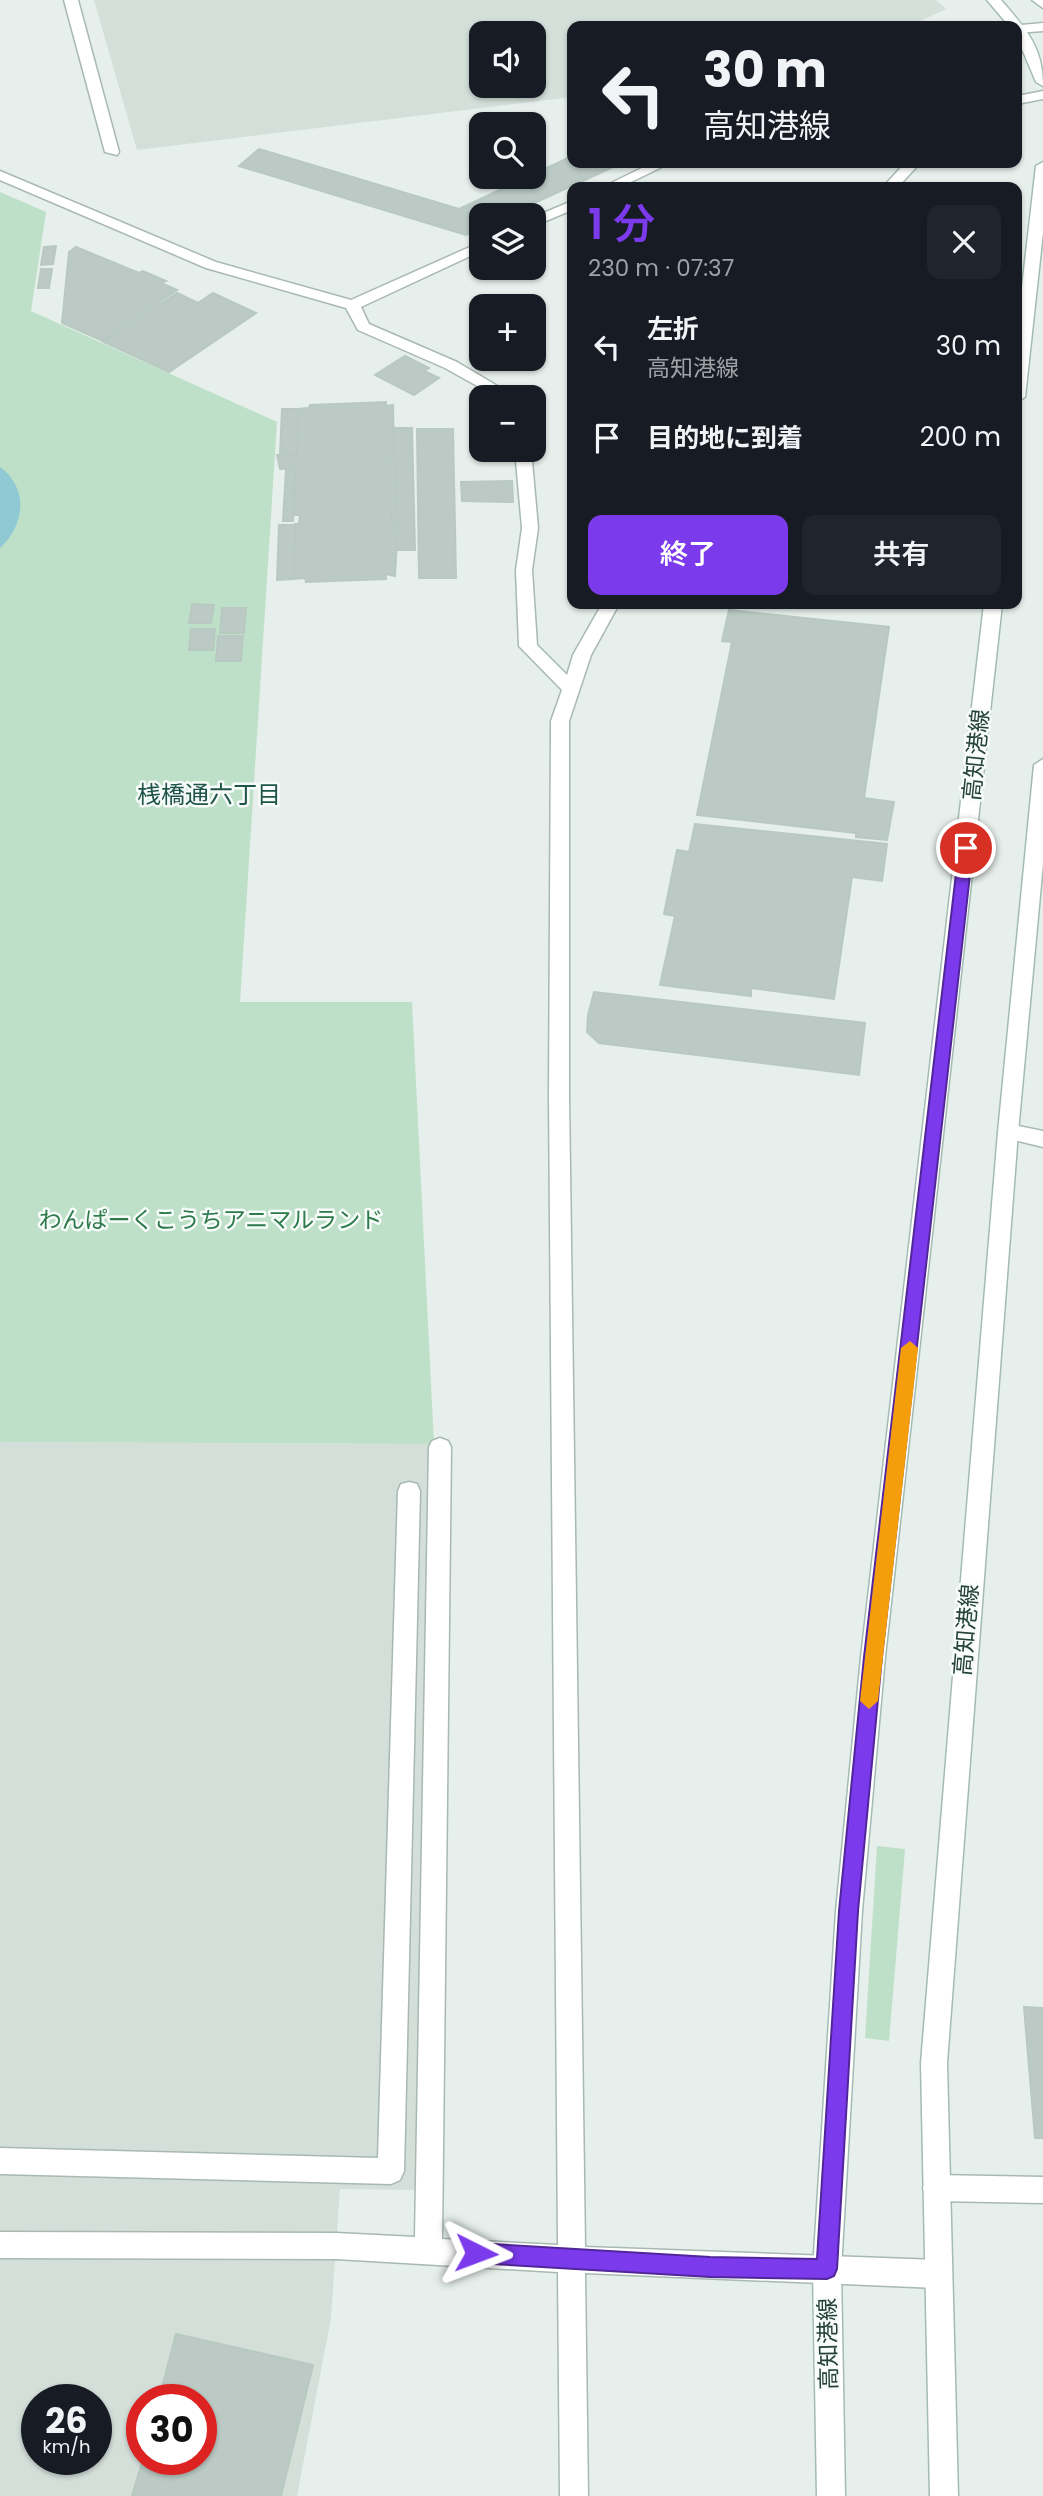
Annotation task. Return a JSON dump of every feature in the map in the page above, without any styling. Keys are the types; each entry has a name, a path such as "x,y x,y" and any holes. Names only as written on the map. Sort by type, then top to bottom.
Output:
{"street":[{"path":"71,0 112,152"},
{"path":"994,0 1011,21"},
{"path":"1039,0 1043,4"},
{"path":"1022,28 1043,27"},
{"path":"1022,36 1035,57 1043,82"},
{"path":"1022,99 1043,95"},
{"path":"1022,353 1043,166"},
{"path":"621,182 652,168"},
{"path":"895,182 908,168"},
{"path":"0,175 211,265 352,306 469,252"},
{"path":"546,217 567,207"},
{"path":"352,306 363,327 451,365 487,385"},
{"path":"524,462 530,528 524,570 528,646 571,689"},
{"path":"574,2496 559,1096 560,721 582,655 607,609"},
{"name":"高知港線","path":"831,2496 827,2269 849,1911 873,1657 992,609"},
{"name":"高知港線","path":"944,2496 934,2063 1007,1132 1043,765"},
{"path":"1007,1132 1043,1139"},
{"path":"428,2250 440,1447"},
{"path":"0,2161 391,2171 409,1491"},
{"path":"936,2188 1043,2190"},
{"path":"0,2245 336,2246 710,2267 937,2274"}],"shaded area":[{"path":"94,0 936,0 946,9 920,21 567,21 567,98 137,150"},
{"path":"0,1442 434,1444 419,2190 340,2189 331,2318 297,2496 0,2496"}],"green space":[{"name":"わんぱーくこうちアニマルランド","path":"0,192 46,212 31,311 277,422 240,1002 412,1002 434,1444 0,1442"},
{"path":"877,1846 905,1849 889,2041 865,2038"}],"water":[{"path":"0,467 16,486 20,496 20,508 14,529 0,548"}],"building":[{"path":"259,149 459,209 469,204 469,234 466,235 239,166"},
{"path":"567,158 567,168 611,168 580,182 567,182 567,188 534,203 472,203 502,189 546,189 546,168"},
{"path":"56,246 53,264 41,265 44,247"},
{"path":"76,247 139,273 143,271 166,281 161,283 177,290 103,341 62,323 69,252"},
{"path":"41,269 52,269 49,288 38,288"},
{"path":"177,293 198,303 213,293 256,313 169,372 104,342"},
{"path":"405,356 429,368 424,371 439,378 414,395 375,375"},
{"path":"386,402 386,406 393,405 394,454 388,454 389,462 395,462 396,513 391,513 392,523 398,522 395,576 386,574 386,579 306,582 305,578 294,579 295,524 299,524 300,515 295,515 296,468 280,469 277,455 297,455 298,409 309,408 310,405"},
{"path":"282,409 298,409 297,455 280,455"},
{"path":"393,428 412,428 415,550 397,550 398,522 392,523 391,513 396,513 395,462 389,462 388,454 394,454"},
{"path":"417,429 453,429 456,578 419,578"},
{"path":"286,469 295,469 293,521 283,521"},
{"path":"512,481 513,502 462,501 461,482"},
{"path":"279,525 295,525 294,579 277,580"},
{"path":"192,604 214,605 211,623 189,623"},
{"path":"222,608 246,608 244,633 220,633"},
{"path":"729,610 889,627 864,798 894,802 887,840 856,837 856,833 697,815 732,642 722,641"},
{"path":"191,629 215,629 213,650 189,650"},
{"path":"218,636 243,636 241,661 216,661"},
{"path":"695,824 887,844 882,881 852,877 834,999 751,988 751,996 660,985 675,916 664,914 677,850 689,852"},
{"path":"594,992 865,1023 859,1075 599,1043 587,1032"},
{"path":"1024,2007 1043,2008 1043,2138 1035,2138"},
{"path":"176,2334 313,2365 281,2496 132,2496 138,2475 217,2475 217,2384 163,2384"}],"slow traffic":[{"path":"869,1701 910,1348"}],"district":[{"name":"桟橋通六丁目","path":"209,794"}],"route":[{"path":"476,2253 710,2267 827,2269 849,1911 873,1657 966,848"}]}
